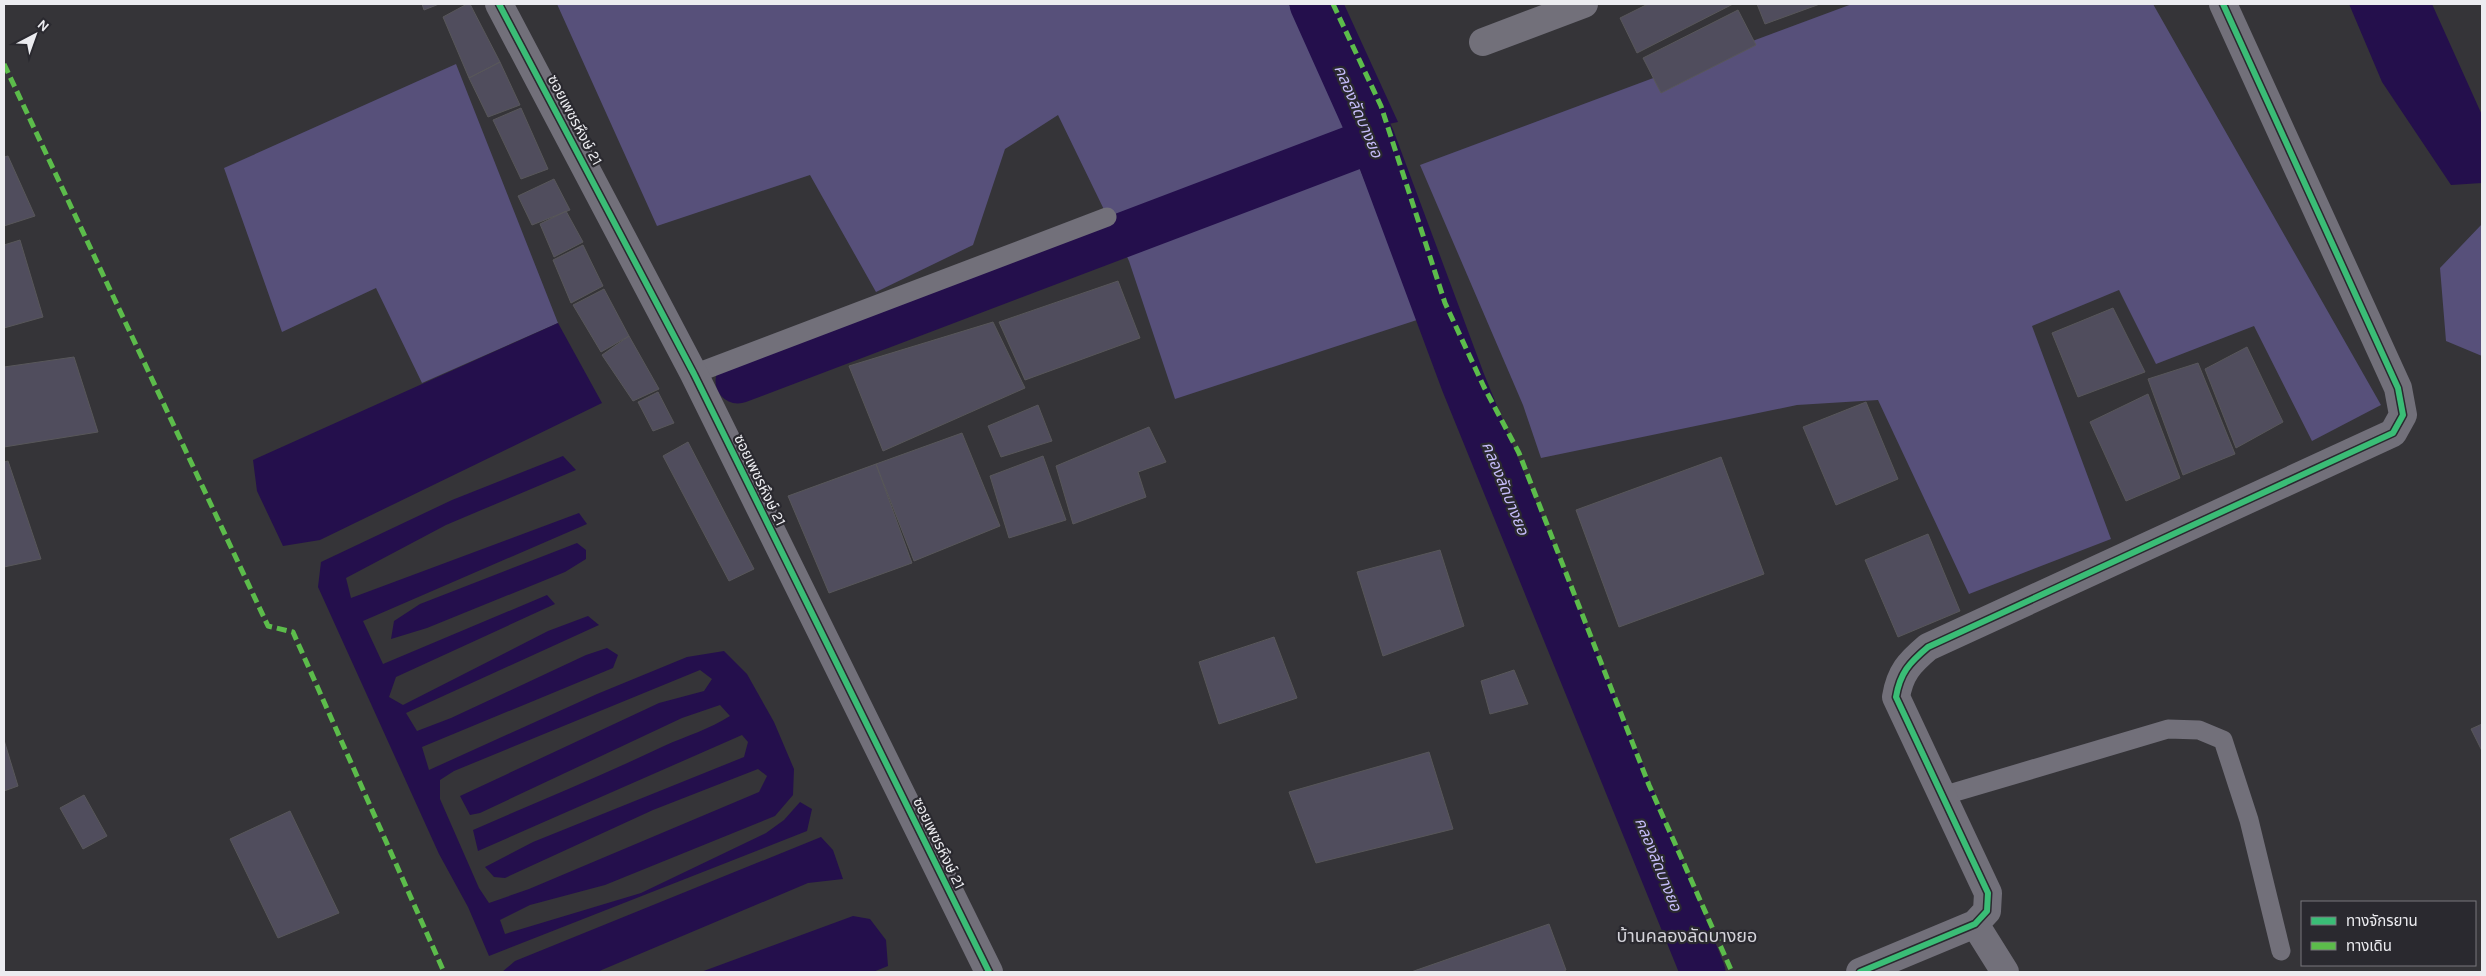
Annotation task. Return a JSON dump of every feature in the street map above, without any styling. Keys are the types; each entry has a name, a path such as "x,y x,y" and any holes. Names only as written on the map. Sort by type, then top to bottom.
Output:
{"street":[{"name":"ซอยเพชรหึงษ์ 21","path":"500,4 694,374 989,972"},
{"path":"1483,42 1584,4"},
{"path":"1860,972 1976,924 1987,911 1988,893 1896,697 1899,680 1912,661 1928,647 2393,433 2403,415 2398,388 2223,4"},
{"path":"1976,924 2005,972"}],"lane":[{"path":"694,374 1107,217"},
{"path":"1942,796 2168,729 2199,730 2223,740 2249,820 2281,951"}],"shaded area":[{"path":"557,4 1289,4 1342,124 1420,319 1175,399 1129,261 1058,115 1005,149 973,245 876,292 810,175 657,226"},
{"path":"1852,4 2153,4 2381,405 2312,441 2254,326 2156,364 2119,290 2032,326 2111,539 1969,594 1878,400 1797,405 1541,458 1523,405 1420,165"},
{"path":"456,64 558,323 422,383 376,288 282,332 224,168"},
{"path":"2482,224 2482,356 2446,341 2440,268"}],"water":[{"path":"1289,4 1344,4 1398,122 1346,133"},
{"path":"2349,4 2432,4 2482,115 2482,183 2451,185 2382,82"},
{"path":"558,323 602,403 320,540 283,546 257,491 253,460"},
{"path":"563,456 576,470 446,525 346,578 351,598 579,513 587,524 363,621 383,664 547,595 555,604 396,677 389,697 403,705 548,631 588,616 599,625 406,713 417,731 451,718 586,655 607,648 618,655 613,668 422,747 429,770 597,694 687,657 724,651 747,674 774,722 794,769 793,795 775,816 605,885 530,905 500,920 505,934 641,893 766,833 784,820 800,802 812,809 807,831 489,956 468,907 439,854 318,587 321,562 452,500","holes":["700,670 712,679 704,691 659,703 460,796 470,815 480,813 682,718 720,705 730,716 706,729 672,742 473,830 478,851 742,735 748,742 744,757 533,842 485,867 494,877 505,878 653,810 758,769 767,776 759,792 529,889 489,903 479,888 440,799 440,780 454,771"]},
{"path":"577,543 586,550 586,559 565,572 427,628 391,639 394,621 420,604"},
{"path":"821,837 833,850 843,879 808,883 597,972 502,972 515,961"},
{"path":"853,916 870,919 886,940 888,966 873,972 701,972"}],"building":[{"path":"422,4 439,4 424,10"},
{"path":"470,4 500,62 469,78 443,17"},
{"path":"1648,4 1733,4 1637,53 1620,18"},
{"path":"1757,4 1820,4 1765,24"},
{"path":"1738,10 1756,45 1661,93 1643,58"},
{"path":"500,62 520,105 488,117 469,78"},
{"path":"521,108 548,169 521,179 493,120"},
{"path":"8,156 35,216 4,226 4,157"},
{"path":"554,179 570,210 532,225 518,196"},
{"path":"566,211 583,242 554,257 540,224"},
{"path":"20,240 43,317 4,328 4,245"},
{"path":"583,245 603,286 571,303 553,260"},
{"path":"1118,281 1140,338 1025,380 999,322"},
{"path":"604,289 629,336 601,352 573,305"},
{"path":"2113,308 2145,372 2078,397 2052,333"},
{"path":"993,322 1025,388 883,451 849,366"},
{"path":"629,336 659,389 633,401 602,355"},
{"path":"2247,347 2283,422 2236,448 2205,369"},
{"path":"74,357 98,432 4,447 4,367"},
{"path":"2198,363 2235,454 2183,475 2148,379"},
{"path":"658,392 674,423 653,431 638,402"},
{"path":"2148,394 2180,478 2126,501 2090,422"},
{"path":"1866,402 1898,479 1836,505 1803,427"},
{"path":"1038,405 1052,441 1001,457 988,426"},
{"path":"1149,427 1166,462 1138,472 1146,497 1073,524 1056,466"},
{"path":"962,433 1000,526 914,561 876,464"},
{"path":"688,442 754,569 729,581 663,456"},
{"path":"1043,456 1066,520 1009,538 990,476"},
{"path":"1721,457 1764,574 1619,627 1576,510"},
{"path":"8,461 41,559 4,567 4,462"},
{"path":"876,464 912,563 829,593 788,496"},
{"path":"1928,534 1960,611 1898,637 1865,560"},
{"path":"1440,550 1464,626 1383,656 1357,572"},
{"path":"1274,637 1297,698 1219,724 1199,662"},
{"path":"1514,670 1528,704 1490,714 1481,681"},
{"path":"2482,724 2482,751 2471,729"},
{"path":"4,740 18,786 4,791"},
{"path":"1429,752 1453,829 1316,863 1289,792"},
{"path":"84,795 107,836 83,849 60,808"},
{"path":"290,811 339,913 278,938 230,839"},
{"path":"1549,924 1566,970 1562,972 1411,972"}],"waterway":[{"name":"คลองลัดบางยอ","path":"1312,4 1373,140 1463,382 1703,972"},
{"path":"738,381 1373,140"}],"marked path":[{"path":"1333,4 1381,106 1445,303 1484,387 1519,453 1649,785 1732,972"},
{"path":"4,64 268,626 293,632 444,972"}],"cycle path":[{"path":"499,4 694,374 989,972"},
{"path":"1860,972 1975,924 1987,911 1988,893 1896,697 1900,681 1906,669 1916,658 1928,647 2393,433 2403,415 2398,388 2223,4"}],"district":[{"name":"บ้านคลองลัดบางยอ","path":"1687,936"}]}
